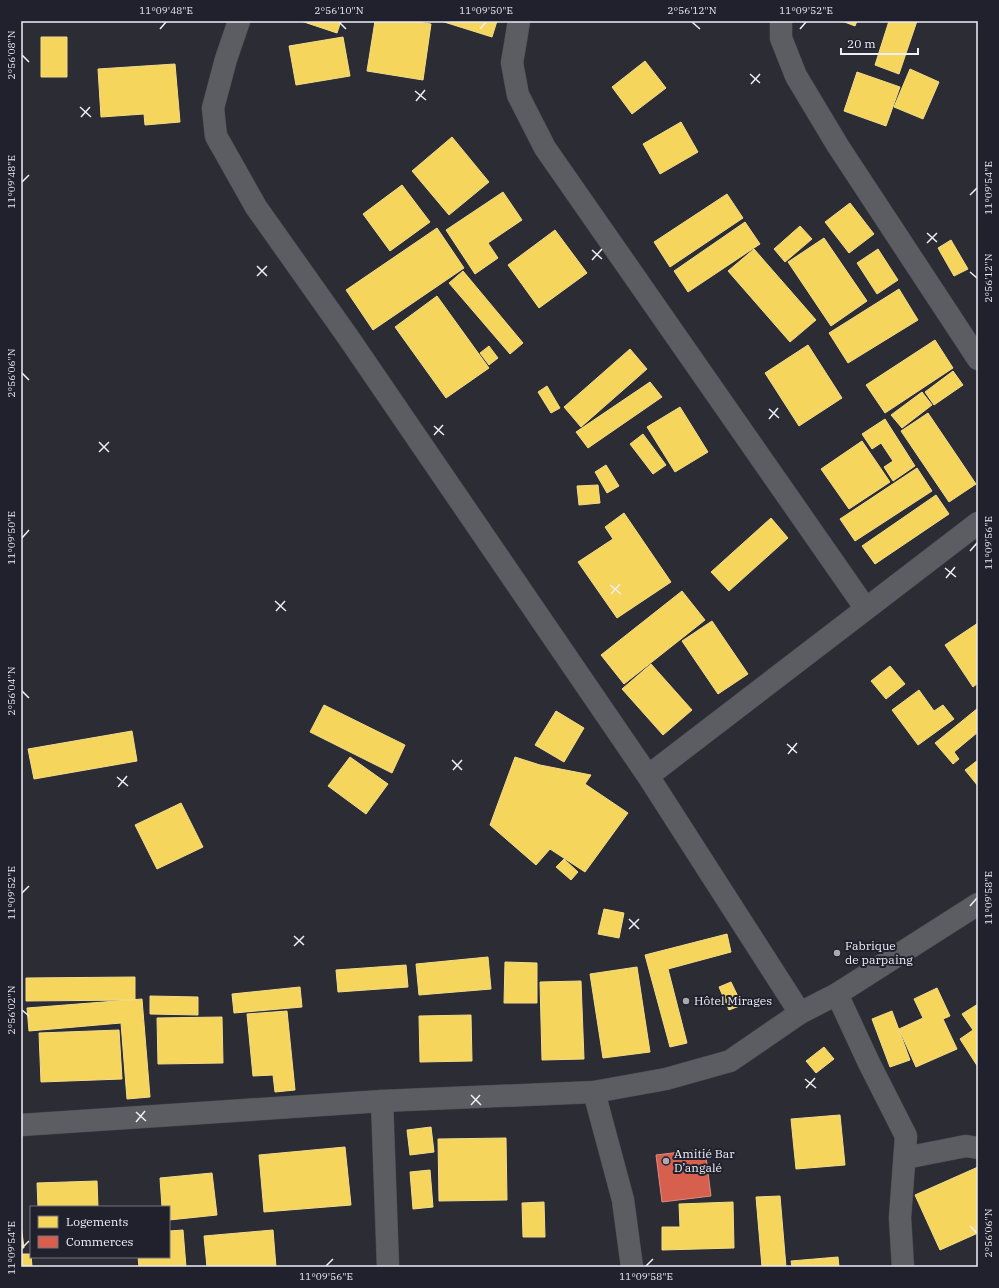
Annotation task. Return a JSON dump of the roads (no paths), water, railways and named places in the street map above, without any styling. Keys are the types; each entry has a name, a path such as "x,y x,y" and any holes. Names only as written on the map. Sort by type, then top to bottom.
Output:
{"street":[{"path":"239,21 226,59 213,108 216,136 256,207 348,336 648,776 800,1013"},
{"path":"519,21 512,63 518,95 545,148 866,609"},
{"path":"781,21 780,38 796,76 838,146 978,358"},
{"path":"648,776 978,523"},
{"path":"21,1125 382,1101 594,1092 666,1079 730,1061 800,1013 837,994 978,904"},
{"path":"837,994 869,1063 906,1136 900,1218 903,1267"},
{"path":"594,1092 623,1200 632,1267"},
{"path":"382,1101 388,1267"},
{"path":"905,1158 966,1146 978,1148"}],"place":[{"name":"Fabrique de parpaing","path":"837,953"},
{"name":"Hôtel Mirages","path":"686,1001"},
{"name":"Amitié Bar D’angalé","path":"666,1161"}]}
